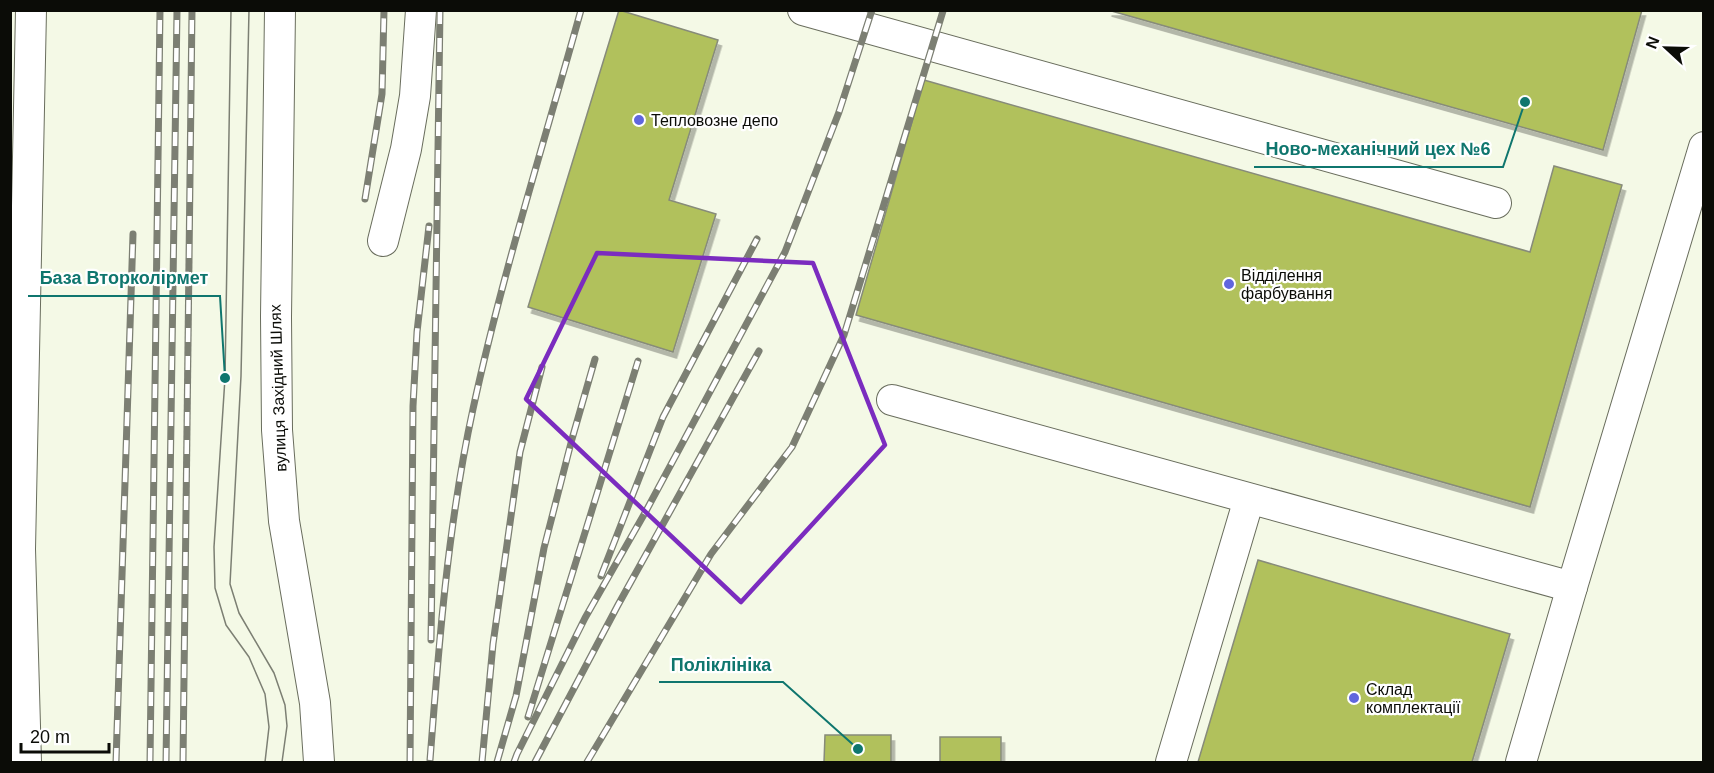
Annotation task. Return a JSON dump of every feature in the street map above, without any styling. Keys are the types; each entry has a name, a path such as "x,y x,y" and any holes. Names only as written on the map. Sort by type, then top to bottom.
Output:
{"street":[{"path":"26,762 15,540 31,10"},
{"name":"вулиця Західний Шлях","path":"280,10 276,317 278,430 284,521 315,703 319,762"},
{"path":"383,241 406,149 416,96 421,10"},
{"path":"802,10 1496,203"},
{"path":"1521,762 1704,147"},
{"path":"892,400 1572,587"},
{"path":"1171,762 1249,499"}],"highlighted area":[{"path":"597,253 813,263 885,445 741,602 526,399"}],"building":[{"name":"Тепловозне депо","path":"619,10 718,40 669,200 716,214 673,352 528,307"},
{"path":"1108,10 1642,10 1603,150"},
{"name":"Відділення фарбування","path":"924,80 1530,252 1554,166 1622,185 1530,507 856,315"},
{"name":"Склад комплектації","path":"1258,560 1510,634 1472,762 1198,762"},
{"path":"825,735 891,735 891,762 824,762"},
{"path":"940,737 1001,737 1001,762 940,762"}],"tram line":[{"path":"231,10 225,378 214,547 215,588 226,625 249,657 265,694 269,727 265,762"},
{"path":"249,10 241,376 230,584 239,613 274,673 285,705 287,726 282,762"}],"railway":[{"path":"150,762 160,10"},
{"path":"166,762 177,10"},
{"path":"183,762 192,10"},
{"path":"365,199 382,94 384,10"},
{"path":"431,640 440,10"},
{"path":"430,760 441,627 464,452 484,359 510,259 581,10"},
{"path":"514,762 585,618 646,511 785,252 839,112 872,10"},
{"path":"587,762 711,554 792,447 844,335 943,11"},
{"path":"410,762 413,406 417,332 429,226"},
{"path":"116,762 133,234"},
{"path":"601,576 663,417 757,239"},
{"path":"535,762 618,605 759,351"},
{"path":"497,762 516,696 544,548 595,359"},
{"path":"528,717 638,361"},
{"path":"482,762 493,644 520,452 542,367"}],"place":[{"name":"Ново-механічний цех №6","path":"1525,102"},
{"name":"Тепловозне депо","path":"639,120"},
{"name":"Відділення фарбування","path":"1229,284"},
{"name":"База Вторколірмет","path":"225,378"},
{"name":"Склад комплектації","path":"1354,698"},
{"name":"Поліклініка","path":"858,749"}]}
